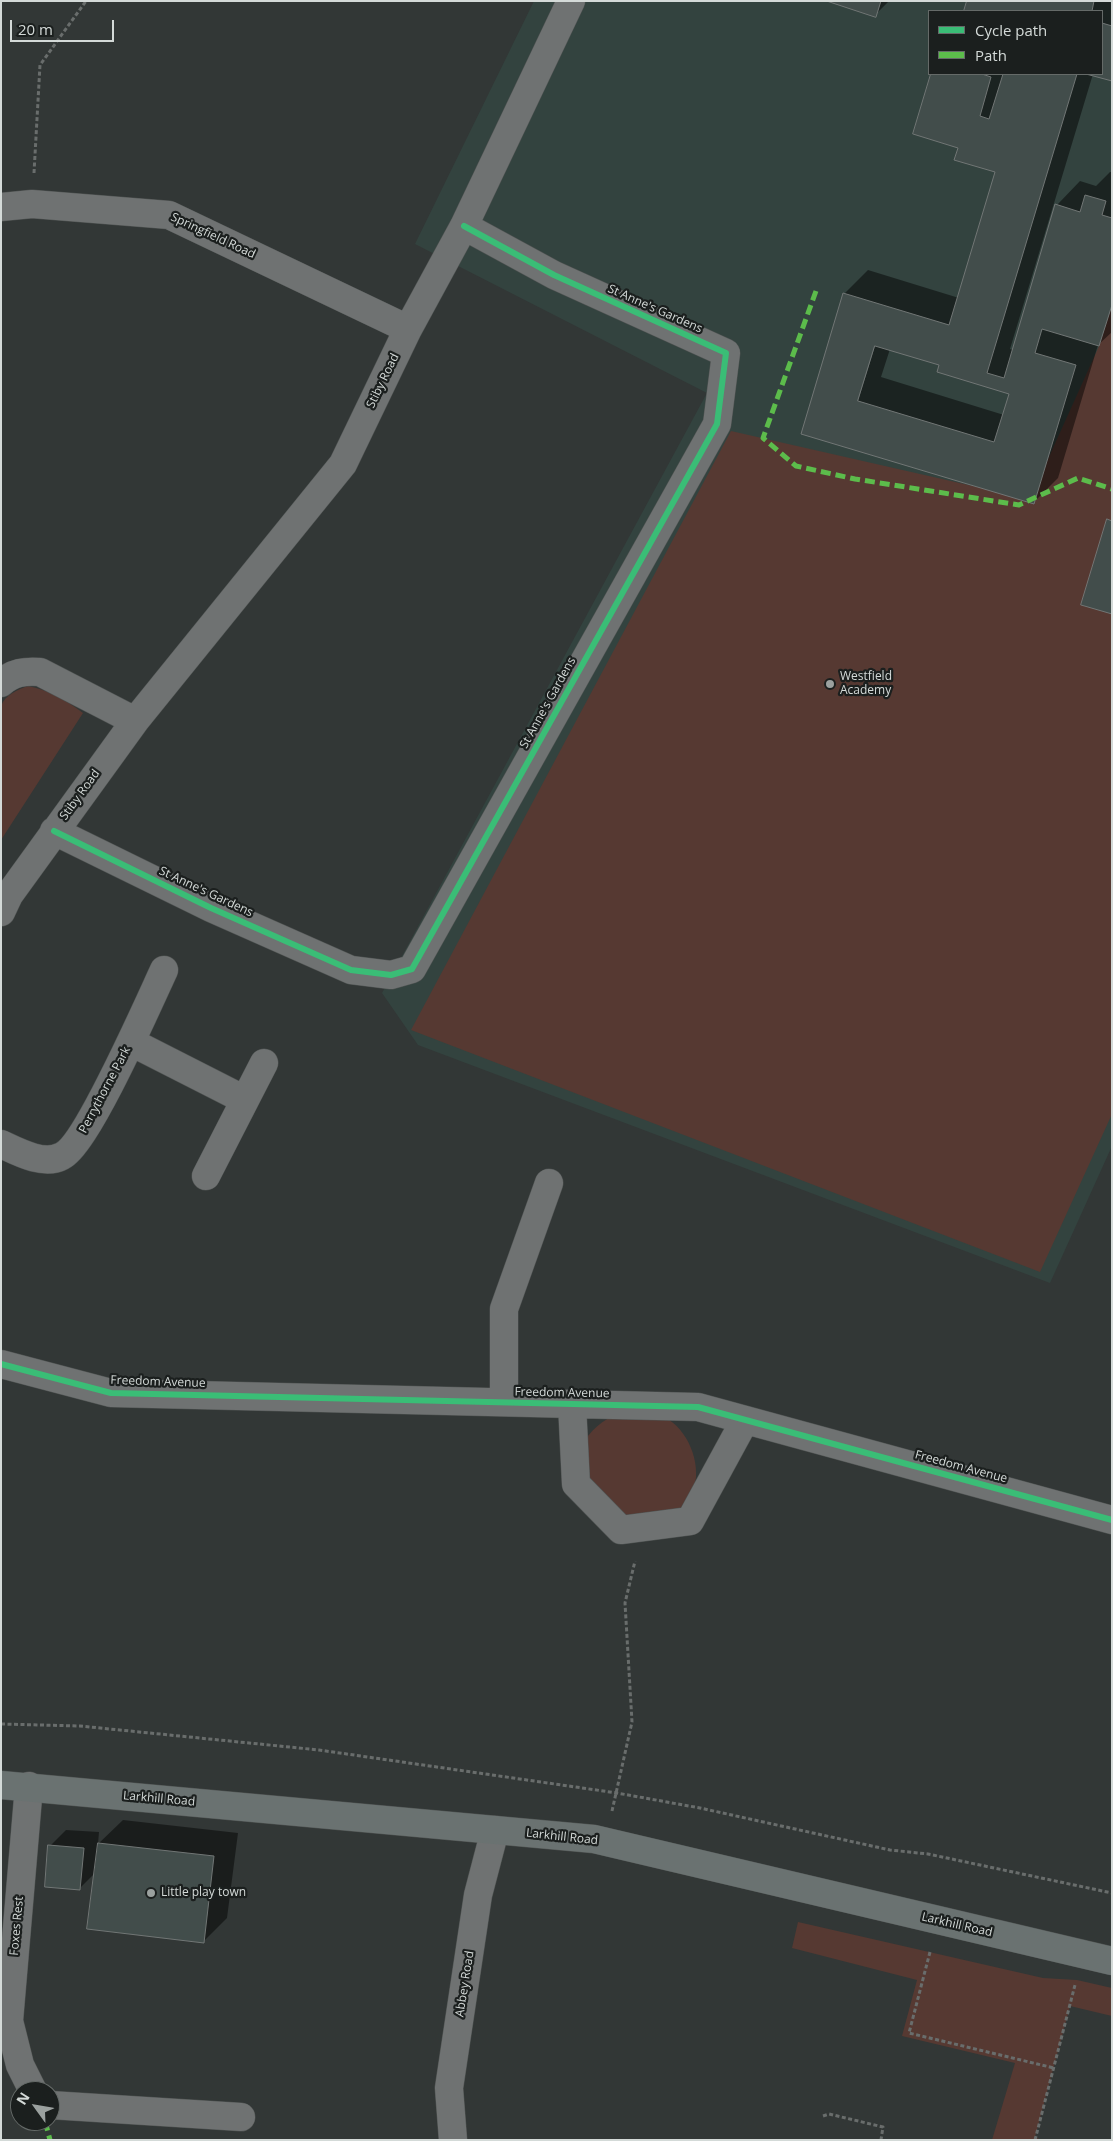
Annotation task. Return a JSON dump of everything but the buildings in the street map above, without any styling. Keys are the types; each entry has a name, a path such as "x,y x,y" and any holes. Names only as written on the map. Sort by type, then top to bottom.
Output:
{"street":[{"name":"Stiby Road","path":"4,899 135,720 343,464 408,329 464,226 570,1"},
{"name":"Springfield Road","path":"1,207 32,204 169,215 408,329"},
{"name":"St Anne's Gardens","path":"54,831 211,908 351,970 391,975 412,968 717,424 726,353 554,275 464,226"},
{"path":"1,683 16,673 40,672 135,720"},
{"name":"Perrythorne Park","path":"1,1144 40,1160 62,1157 77,1143 131,1042 164,970"},
{"name":"Perrythorne Park","path":"131,1042 245,1100"},
{"path":"206,1176 264,1063"},
{"name":"Freedom Avenue","path":"504,1402 504,1309 548,1183"},
{"name":"Freedom Avenue","path":"1,1364 111,1393 698,1407 1112,1520"},
{"name":"Freedom Avenue","path":"572,1404 576,1484 621,1530 690,1521 745,1420"},
{"name":"Larkhill Road","path":"1,1785 29,1786 604,1841 1112,1961"},
{"name":"Foxes Rest","path":"29,1786 8,2021 20,2065 29,2081"},
{"name":"Abbey Road","path":"453,2140 449,2088 478,1895 495,1830"},
{"path":"60,2106 240,2117"}],"path":[{"path":"32,204 40,65 86,1"},
{"path":"604,1841 617,1794 632,1722 625,1603 627,1593"},
{"path":"1,1724 80,1726 319,1750 617,1794 700,1808 890,1850 928,1854 1112,1893"},
{"path":"938,1920 910,2033 1054,2068"},
{"path":"1035,2140 1083,1954"},
{"path":"823,2116 829,2114 883,2127 881,2140"}],"shaded area":[{"name":"Westfield Academy","path":"534,1 1112,1 1112,1146 1050,1283 418,1045 382,993 707,393 415,244"},
{"path":"1112,305 1112,1114 1040,1272 411,1030 731,431 1030,499 1099,346"},
{"path":"28,686 57,696 83,713 1,840 1,706 8,696"},
{"path":"620,1412 655,1414 664,1417 673,1422 686,1438 694,1457 696,1477 692,1493 678,1515 600,1520 580,1447 597,1426"},
{"path":"798,1922 1043,1978 1077,1980 1112,1988 1112,2016 1070,2006 1035,2137 1041,2140 992,2140 1015,2063 902,2036 917,1980 792,1948"}],"marked path":[{"path":"816,291 763,438 796,466 855,479 1019,505 1078,478 1112,489"},
{"path":"48,2131 50,2140"}],"cycle path":[{"path":"54,831 211,908 351,970 391,975 412,969 717,424 726,353 554,275 464,226"},
{"path":"1,1364 111,1393 698,1407 1112,1520"}],"place":[{"name":"Westfield Academy","path":"830,684"},
{"name":"Little play town","path":"151,1893"}]}
